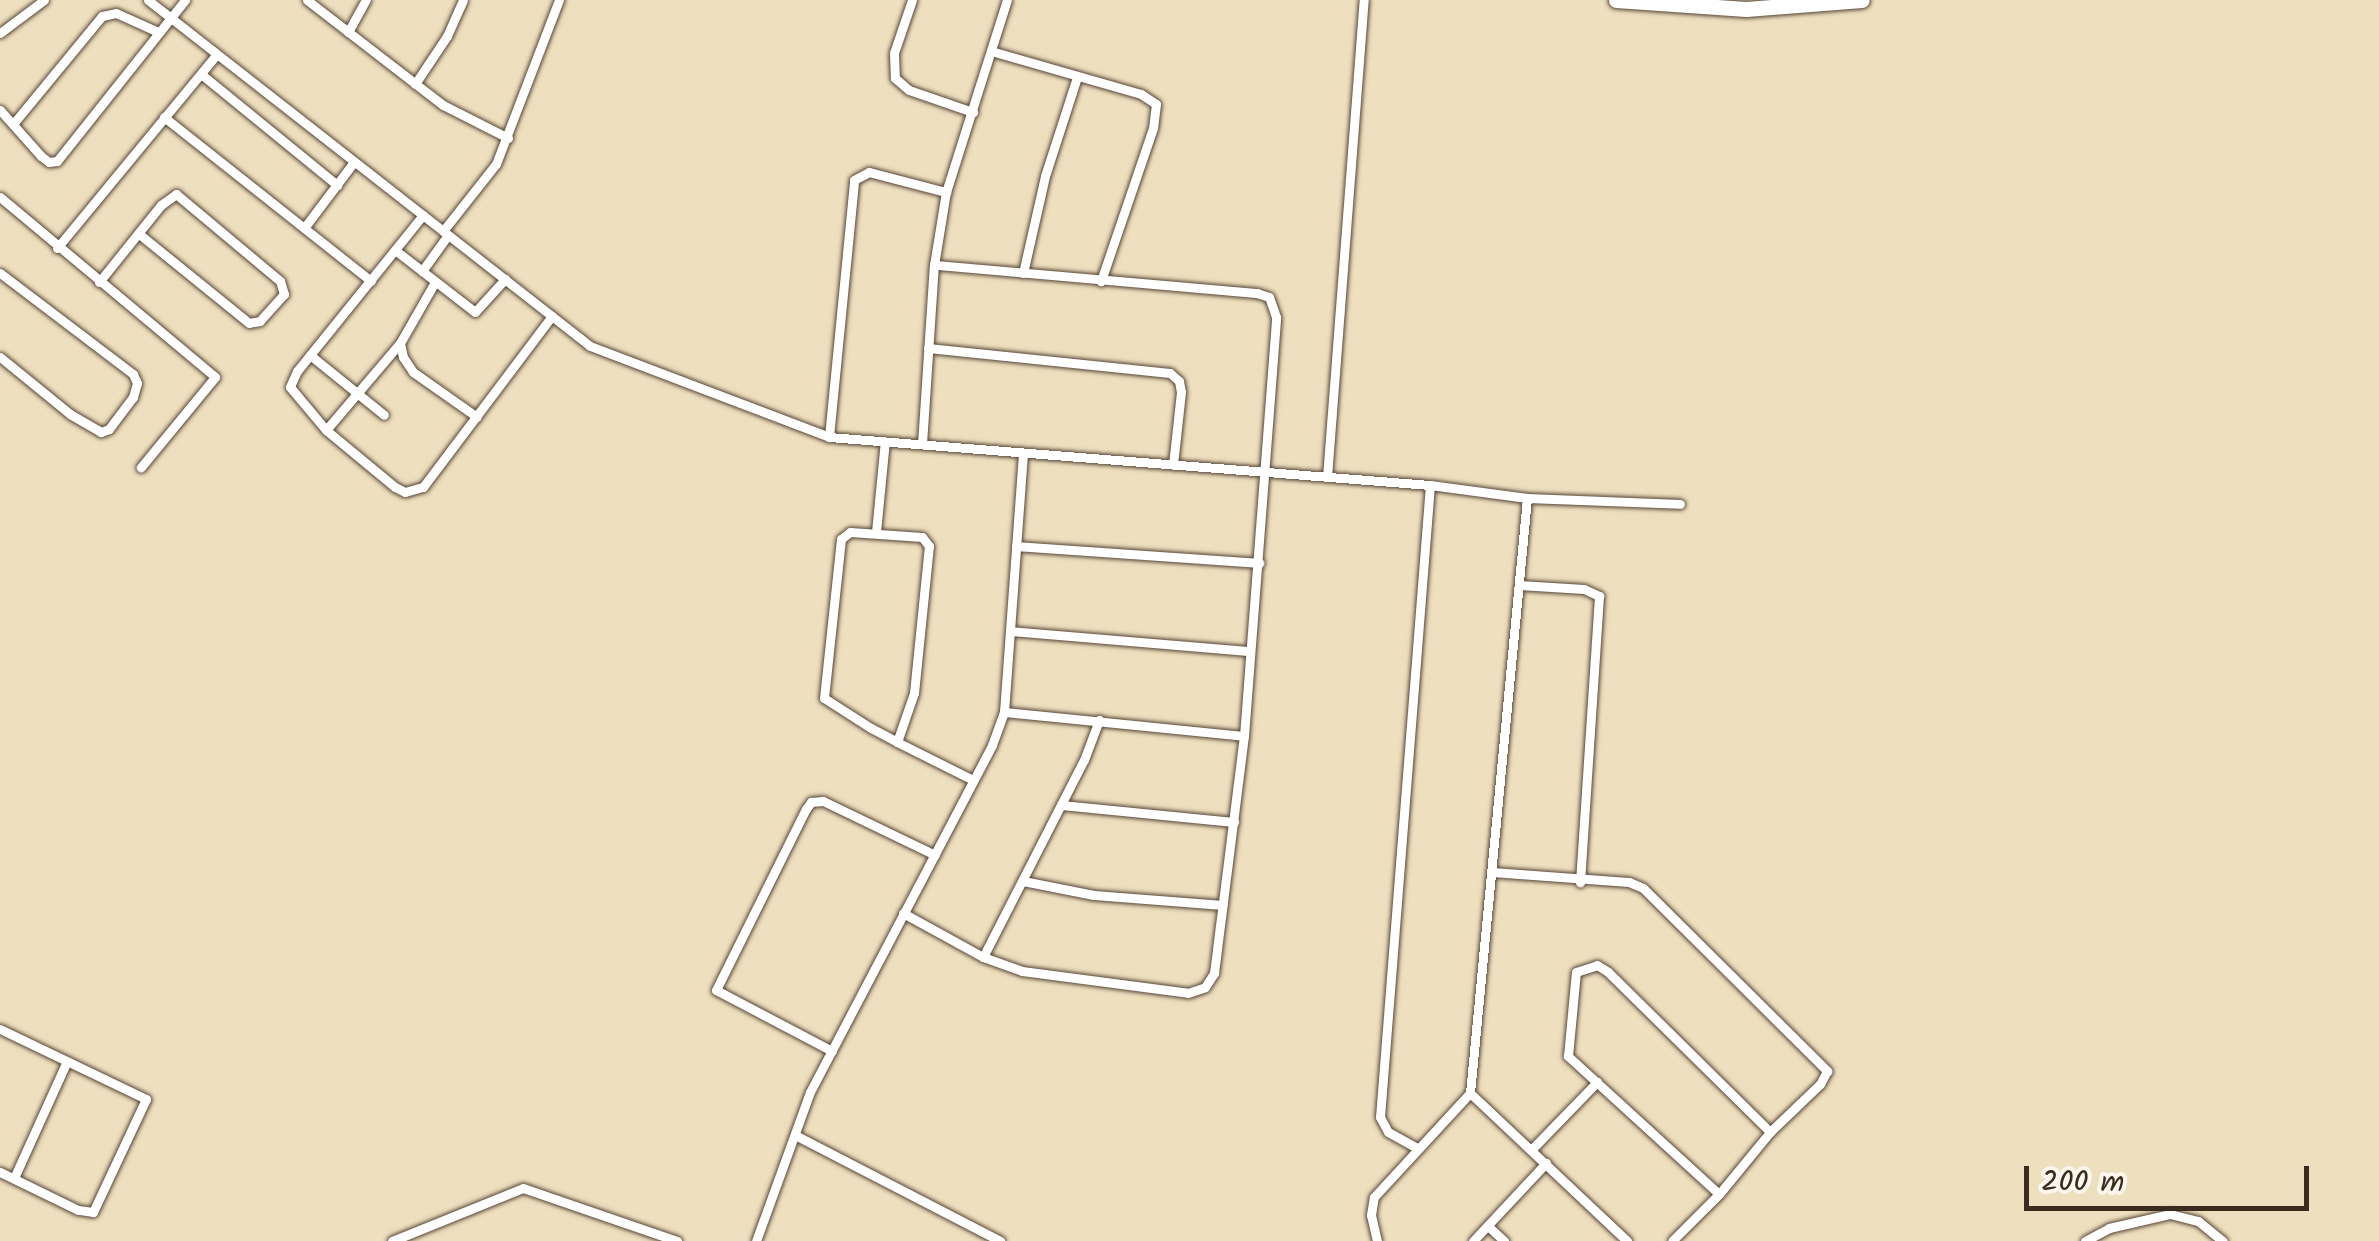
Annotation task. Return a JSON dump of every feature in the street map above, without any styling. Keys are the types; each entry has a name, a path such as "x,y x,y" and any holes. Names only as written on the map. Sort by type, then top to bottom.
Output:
{"highway":[{"path":"1616,0 1746,9 1862,0"}],"street":[{"path":"0,33 44,0"},
{"path":"148,0 590,346 829,437 1430,484 1526,498 1680,504"},
{"path":"0,110 41,156 57,161 185,0"},
{"path":"307,0 470,122 508,138"},
{"path":"348,32 366,0"},
{"path":"415,84 447,36 464,0"},
{"path":"422,270 496,164 558,0"},
{"path":"912,0 894,53 895,78 909,90 973,112"},
{"path":"922,444 934,265 946,192 1007,0"},
{"path":"1327,476 1364,0"},
{"path":"13,124 102,16 116,13 158,32"},
{"path":"991,51 1141,94 1156,104 1153,128 1101,281"},
{"path":"57,248 216,54"},
{"path":"200,74 336,185"},
{"path":"1023,273 1045,176 1077,78"},
{"path":"164,117 371,281"},
{"path":"304,228 354,162"},
{"path":"829,437 854,180 869,172 946,192"},
{"path":"99,282 161,205 176,194 280,281 284,294 254,325 139,234"},
{"path":"0,197 216,377 142,467"},
{"path":"422,215 310,356 290,387 326,430 405,492 423,488 552,316"},
{"path":"396,250 475,312 505,279"},
{"path":"904,914 983,956 1022,971 1188,994 1205,986 1214,973 1244,736 1276,317 1269,296 934,265"},
{"path":"0,274 133,374 137,384 125,408 101,432 70,414 0,357"},
{"path":"326,430 400,343 435,282"},
{"path":"400,343 413,372 477,416"},
{"path":"928,348 1170,373 1180,380 1181,392 1173,464"},
{"path":"310,356 384,415"},
{"path":"876,532 885,441"},
{"path":"756,1241 795,1135 832,1051 935,855 1004,712 1023,455"},
{"path":"1417,1148 1388,1132 1380,1118 1430,484"},
{"path":"1377,1241 1370,1215 1374,1197 1470,1093 1526,498"},
{"path":"897,742 914,692 930,546 922,537 850,532 841,539 832,645 823,693 827,702 897,742 973,780"},
{"path":"1016,546 1259,563"},
{"path":"1519,585 1584,589 1599,596 1580,882"},
{"path":"1010,631 1249,651"},
{"path":"1004,712 1244,736"},
{"path":"983,956 1060,805 1098,720"},
{"path":"832,1051 716,990 789,842 816,800 935,855"},
{"path":"1060,805 1234,822"},
{"path":"1492,872 1580,882 1629,882 1642,888 1823,1062 1826,1078 1770,1132 1719,1194 1672,1241"},
{"path":"1022,881 1094,896 1223,905"},
{"path":"1719,1194 1568,1056 1576,972 1596,965 1770,1132"},
{"path":"0,1029 146,1098 92,1212 78,1210 0,1172"},
{"path":"14,1178 66,1061"},
{"path":"1532,1150 1597,1082"},
{"path":"1470,1093 1628,1241"},
{"path":"795,1135 1000,1241"},
{"path":"1473,1241 1546,1163"},
{"path":"392,1241 523,1188 669,1240"},
{"path":"2085,1241 2109,1228 2170,1214 2198,1221 2223,1241"},
{"path":"1488,1227 1504,1241"}]}
